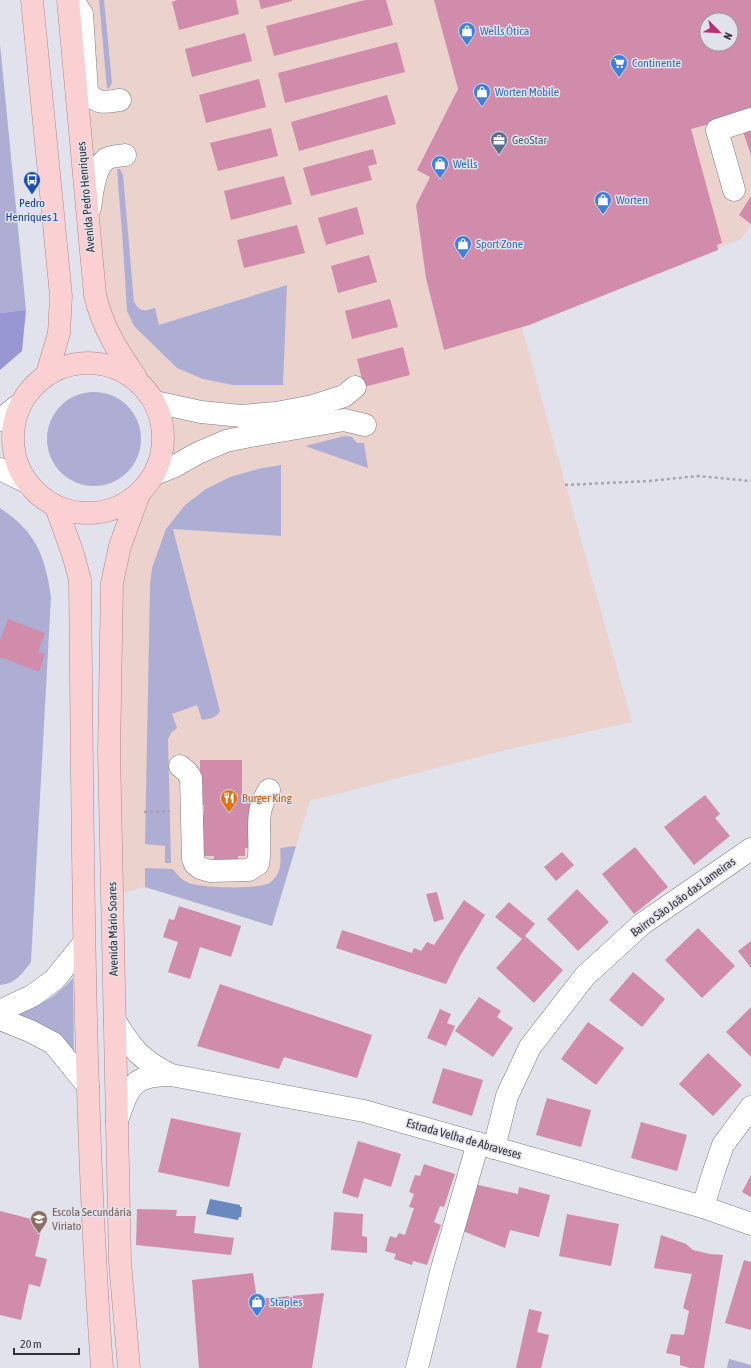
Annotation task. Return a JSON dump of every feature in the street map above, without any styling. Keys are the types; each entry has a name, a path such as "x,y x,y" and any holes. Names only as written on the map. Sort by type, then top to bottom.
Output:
{"main road":[{"path":"32,0 60,296 59,333 47,374"},
{"name":"Avenida Pedro Henriques","path":"68,0 95,292 100,315 116,348 139,382"},
{"path":"95,362 119,368 139,382 155,402 163,425 163,450 155,474 139,494 121,506 100,513 77,513 56,507 39,496 26,482 16,463 12,444 14,423 20,404 32,388 47,374 70,364 95,362"},
{"name":"Avenida Mário Soares","path":"129,1368 120,1262 109,752 112,583 120,546 139,494"},
{"path":"56,507 73,554 80,580 84,943 94,1265 102,1368"}],"street":[{"path":"73,0 82,14 87,92 97,101 104,102 120,100"},
{"path":"734,190 717,130 751,119"},
{"path":"88,220 96,176 99,169 107,159 125,155"},
{"path":"155,402 201,412 241,416 276,413 313,406 344,396 355,387"},
{"path":"0,420 20,404"},
{"path":"155,474 175,466 198,453 232,440 344,420 365,425"},
{"path":"0,469 26,482"},
{"path":"180,766 191,778 193,859 195,864 200,868 210,870 249,870 258,864 260,809 263,799 269,790"},
{"name":"Bairro São João das Lameiras","path":"416,1368 441,1272 486,1145 530,1047 585,976 642,924 751,849"},
{"path":"0,1011 32,996 54,980 84,943"},
{"path":"0,1019 30,1031 53,1043 88,1086"},
{"path":"115,1021 129,1044 140,1055 154,1066 172,1075"},
{"path":"117,1120 125,1098 131,1087 140,1079 154,1075 172,1075"},
{"name":"Estrada Velha de Abraveses","path":"172,1075 364,1111 703,1207 751,1224"},
{"path":"703,1207 713,1174 724,1146 751,1107"}],"path":[{"path":"565,485 649,481 698,476 751,481"},
{"path":"144,812 170,811"}],"shaded area":[{"path":"76,0 751,0 751,225 741,239 522,328 632,722 506,750 310,801 272,926 145,887 112,896 120,546 139,494 169,429 119,368 96,292"},
{"path":"99,0 104,0 112,83 107,89"},
{"path":"0,44 26,310 0,313"},
{"path":"117,169 120,169 123,175 134,302 136,306 141,310 155,308 159,325 287,285 283,385 233,385 203,379 177,368 134,326 127,311"},
{"path":"26,310 22,351 0,370 0,313"},
{"path":"94,392 112,395 127,406 138,421 141,439 138,457 127,472 112,483 94,486 76,483 61,472 50,457 47,439 50,421 61,406 76,395"},
{"path":"345,436 352,437 357,443 364,443 368,468 305,446"},
{"path":"281,465 281,536 173,529 220,711 215,717 202,720 197,705 172,714 177,728 171,733 168,739 171,863 165,863 165,846 145,844 150,585 152,568 166,529 185,505 206,489 230,477 258,469"},
{"path":"0,508 22,526 37,546 46,569 51,597 31,962 14,980 0,985"},
{"path":"296,846 272,926 145,887 145,868 173,869 184,880 196,885 244,887 265,885 271,882 277,875 280,862 280,848"},
{"path":"73,978 74,1051 59,1036 44,1026 27,1019 7,1014 36,1006 51,998"},
{"path":"210,1199 240,1205 240,1207 242,1207 241,1217 239,1217 238,1220 206,1214"},
{"path":"729,1359 751,1365 751,1368 727,1368"}],"building":[{"path":"177,0 236,0 239,14 179,30 172,2"},
{"path":"259,0 292,0 292,1 261,9"},
{"path":"365,0 386,0 393,25 274,56 266,26"},
{"path":"434,0 751,0 751,113 691,129 722,243 717,245 718,250 529,325 444,350 426,278 416,205 430,177 417,170 458,89"},
{"path":"245,33 252,61 192,77 185,49"},
{"path":"397,42 405,72 285,103 278,73"},
{"path":"259,79 266,107 206,123 199,95"},
{"path":"387,95 396,124 299,151 291,122"},
{"path":"751,127 751,155 742,129"},
{"path":"271,128 278,156 218,171 210,143"},
{"path":"373,149 377,164 368,166 372,180 311,196 303,168"},
{"path":"284,176 292,204 231,220 224,191"},
{"path":"751,196 751,224 739,215"},
{"path":"357,207 364,234 326,245 318,218"},
{"path":"297,225 305,253 244,268 237,240"},
{"path":"369,255 377,282 338,293 331,266"},
{"path":"390,299 398,327 352,339 345,311"},
{"path":"403,347 410,375 364,387 357,359"},
{"path":"8,619 45,633 38,652 45,654 39,672 0,657 0,640"},
{"name":"Burger King","path":"200,760 242,760 242,795 255,795 251,848 245,848 245,856 238,856 238,867 214,867 214,856 200,856 200,815 204,815 204,805 200,805"},
{"path":"705,795 720,814 715,818 730,836 694,865 664,827"},
{"path":"635,847 668,887 634,914 602,874"},
{"path":"562,852 574,865 556,881 544,867"},
{"path":"577,889 609,922 578,951 547,919"},
{"path":"437,892 444,919 434,922 426,894"},
{"path":"464,900 485,915 460,956 446,984 336,948 342,930 412,953 414,948 421,951 427,942 434,945"},
{"path":"509,902 535,924 525,936 563,970 534,1003 496,968 522,939 495,917"},
{"path":"179,906 241,926 231,957 200,947 190,979 168,972 178,942 163,937 169,919 174,920"},
{"path":"698,928 735,966 702,998 665,960"},
{"path":"751,941 751,968 738,951"},
{"path":"633,972 665,999 642,1027 609,1000"},
{"path":"220,984 372,1035 357,1078 284,1057 279,1069 197,1046"},
{"path":"479,997 501,1011 497,1017 513,1028 493,1057 455,1031"},
{"path":"751,1007 751,1057 726,1032"},
{"path":"440,1009 451,1014 447,1023 455,1026 446,1046 427,1038"},
{"path":"588,1022 624,1048 596,1085 561,1059"},
{"path":"708,1053 742,1085 713,1116 679,1084"},
{"path":"443,1068 483,1080 472,1116 432,1103"},
{"path":"547,1098 591,1110 581,1147 536,1135"},
{"path":"171,1118 241,1133 229,1187 158,1172"},
{"path":"641,1122 687,1135 677,1171 631,1158"},
{"path":"358,1141 401,1154 391,1187 364,1178 358,1198 342,1193"},
{"path":"424,1164 455,1174 444,1207 440,1206 434,1222 441,1225 427,1265 413,1261 412,1265 394,1259 396,1254 385,1251 390,1236 396,1238 399,1233 405,1235 414,1208 409,1207 414,1194 409,1192 415,1175 420,1176"},
{"path":"751,1175 751,1197 742,1192"},
{"path":"474,1184 518,1194 519,1187 550,1195 539,1237 510,1230 505,1248 463,1231"},
{"path":"137,1209 177,1210 176,1216 196,1216 194,1233 234,1238 231,1255 136,1245"},
{"path":"0,1211 43,1222 35,1256 47,1259 40,1287 29,1284 21,1320 0,1315"},
{"path":"334,1212 363,1214 362,1236 367,1237 367,1253 331,1250"},
{"path":"567,1214 619,1224 611,1266 559,1256"},
{"path":"661,1235 686,1244 693,1250 723,1255 704,1368 690,1368 680,1365 680,1356 666,1353 671,1334 684,1335 689,1311 683,1308 692,1274 654,1268"},
{"path":"744,1260 751,1262 751,1330 725,1323"},
{"name":"Staples","path":"253,1273 257,1299 324,1293 312,1368 199,1368 192,1280"},
{"path":"529,1309 542,1312 537,1332 549,1335 541,1368 516,1368"}],"place":[{"name":"Wells Ótica","path":"467,46"},
{"name":"Continente","path":"619,78"},
{"name":"Worten Mobile","path":"482,107"},
{"name":"GeoStar","path":"499,155"},
{"name":"Wells","path":"440,179"},
{"name":"Pedro Henriques 1","path":"32,195"},
{"name":"Worten","path":"603,215"},
{"name":"Sport Zone","path":"463,259"},
{"name":"Burger King","path":"229,813"},
{"name":"Escola Secundária Viriato","path":"39,1234"},
{"name":"Staples","path":"257,1317"}]}
